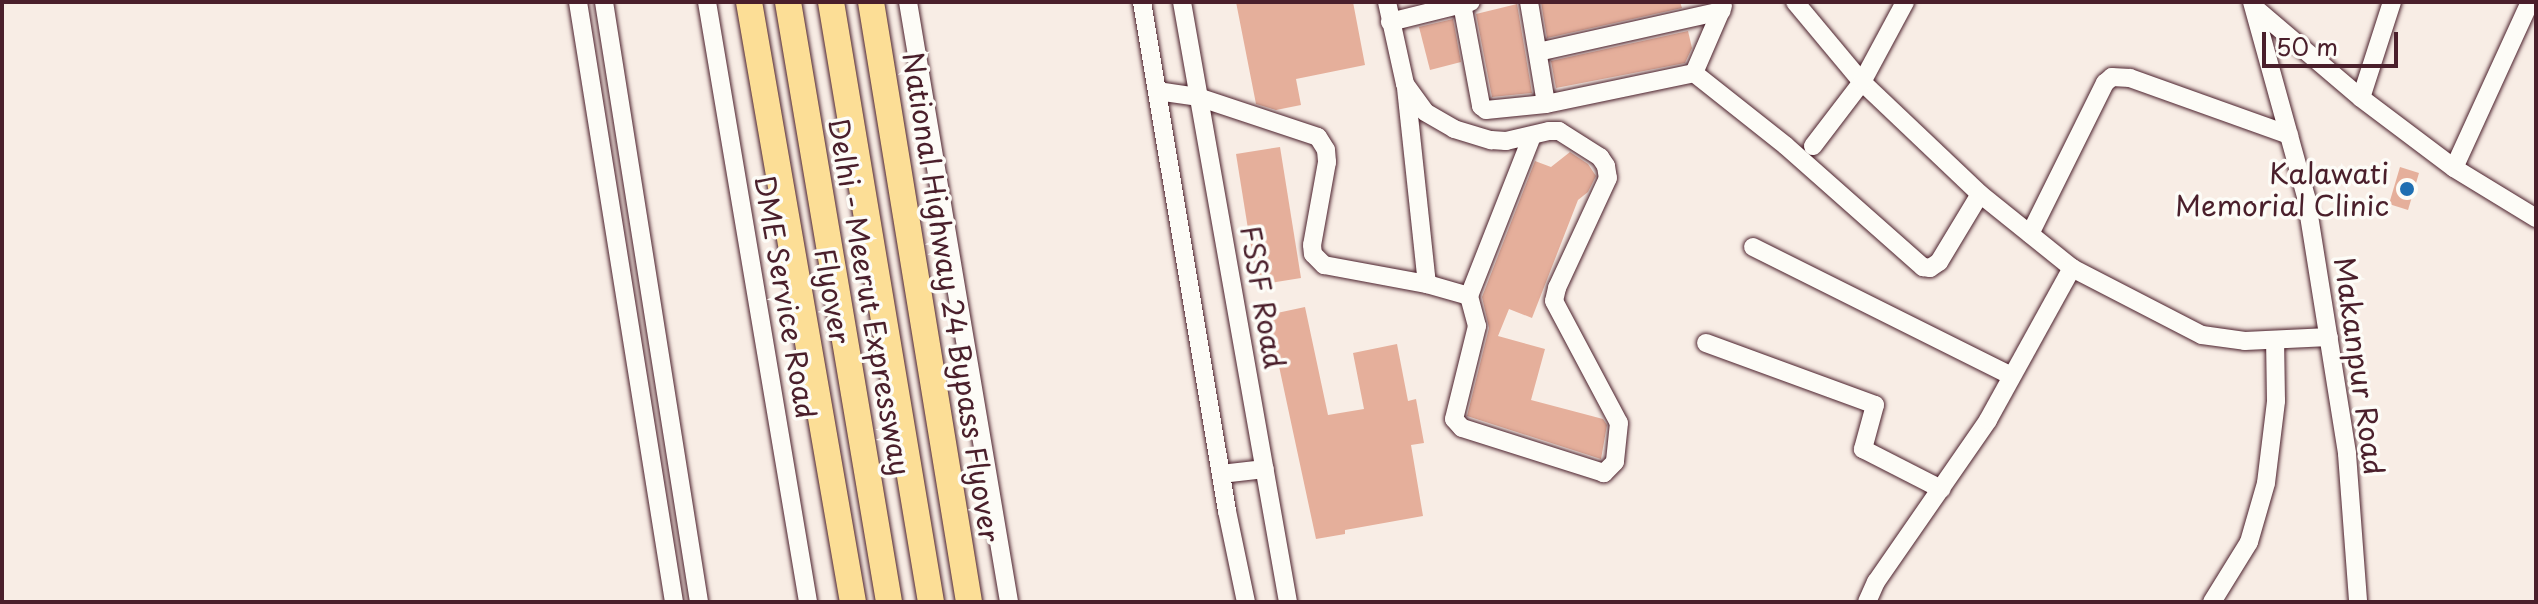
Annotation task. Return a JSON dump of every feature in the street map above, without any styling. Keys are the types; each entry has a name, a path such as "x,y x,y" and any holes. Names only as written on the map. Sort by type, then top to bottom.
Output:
{"highway":[{"name":"Flyover","path":"749,2 853,602"},
{"name":"Delhi - Meerut Expressway","path":"788,2 889,602"},
{"name":"Delhi - Meerut Expressway","path":"831,2 931,602"},
{"name":"National Highway 24 Bypass Flyover","path":"871,2 969,602"}],"street":[{"path":"578,2 674,602"},
{"path":"604,2 699,602"},
{"name":"DME Service Road","path":"707,2 808,602"},
{"path":"908,2 1009,602"},
{"path":"1142,2 1221,474 1246,602"},
{"name":"FSSF Road","path":"1182,2 1288,602"},
{"path":"1387,2 1405,84 1427,284"},
{"path":"1529,2 1546,104"},
{"path":"1795,2 1862,82 1980,194 2072,268 2202,335 2245,341 2329,337"},
{"path":"1813,146 1862,82 1905,2"},
{"path":"2361,98 2392,2"},
{"path":"2454,168 2530,2"},
{"path":"1390,22 1467,3 1483,109 1546,104 1694,73"},
{"path":"2253,4 2361,98 2454,168 2536,218"},
{"name":"Makanpur Road","path":"2253,4 2306,197 2347,454 2358,602"},
{"path":"1538,52 1723,7"},
{"path":"1694,73 1723,7"},
{"path":"1694,73 1786,146 1923,267 1930,268 1939,262 1980,194"},
{"path":"2030,234 2105,83 2112,77 2130,78 2289,135"},
{"path":"1405,84 1425,112 1454,129 1491,140 1549,131 1569,134 1600,157 1606,166 1608,178 1557,288 1554,301 1616,413 1619,434 1611,470 1598,472 1457,425 1455,411 1477,326 1469,296 1532,136"},
{"path":"1157,91 1198,97 1308,132 1323,142 1327,162 1312,245 1313,254 1324,265 1427,284 1469,296"},
{"path":"1753,247 2012,376"},
{"path":"1867,602 1876,582 1988,420 2072,268"},
{"path":"2212,602 2249,542 2266,483 2276,401 2275,340"},
{"path":"1706,343 1875,405 1863,449 1941,489"},
{"path":"1221,474 1265,469"}],"building":[{"path":"1236,2 1353,2 1365,65 1296,79 1301,105 1276,110 1256,104"},
{"path":"1541,2 1680,2 1682,8 1547,38"},
{"path":"1517,4 1532,93 1492,97 1476,14"},
{"path":"1453,19 1461,62 1430,70 1419,27"},
{"path":"1688,31 1692,48 1685,63 1556,88 1551,61"},
{"path":"1280,147 1301,278 1257,285 1236,154"},
{"path":"1570,152 1588,164 1596,176 1588,192 1578,200 1532,318 1509,309 1498,336 1545,349 1531,400 1603,419 1607,425 1601,459 1467,416 1489,328 1482,297 1535,161 1551,167"},
{"path":"2400,167 2419,173 2408,210 2389,204"},
{"path":"1305,307 1328,415 1364,409 1353,353 1397,344 1408,401 1416,399 1424,443 1411,445 1423,516 1345,530 1345,534 1316,539 1268,315"}],"place":[{"name":"Kalawati Memorial Clinic","path":"2407,189"}]}
